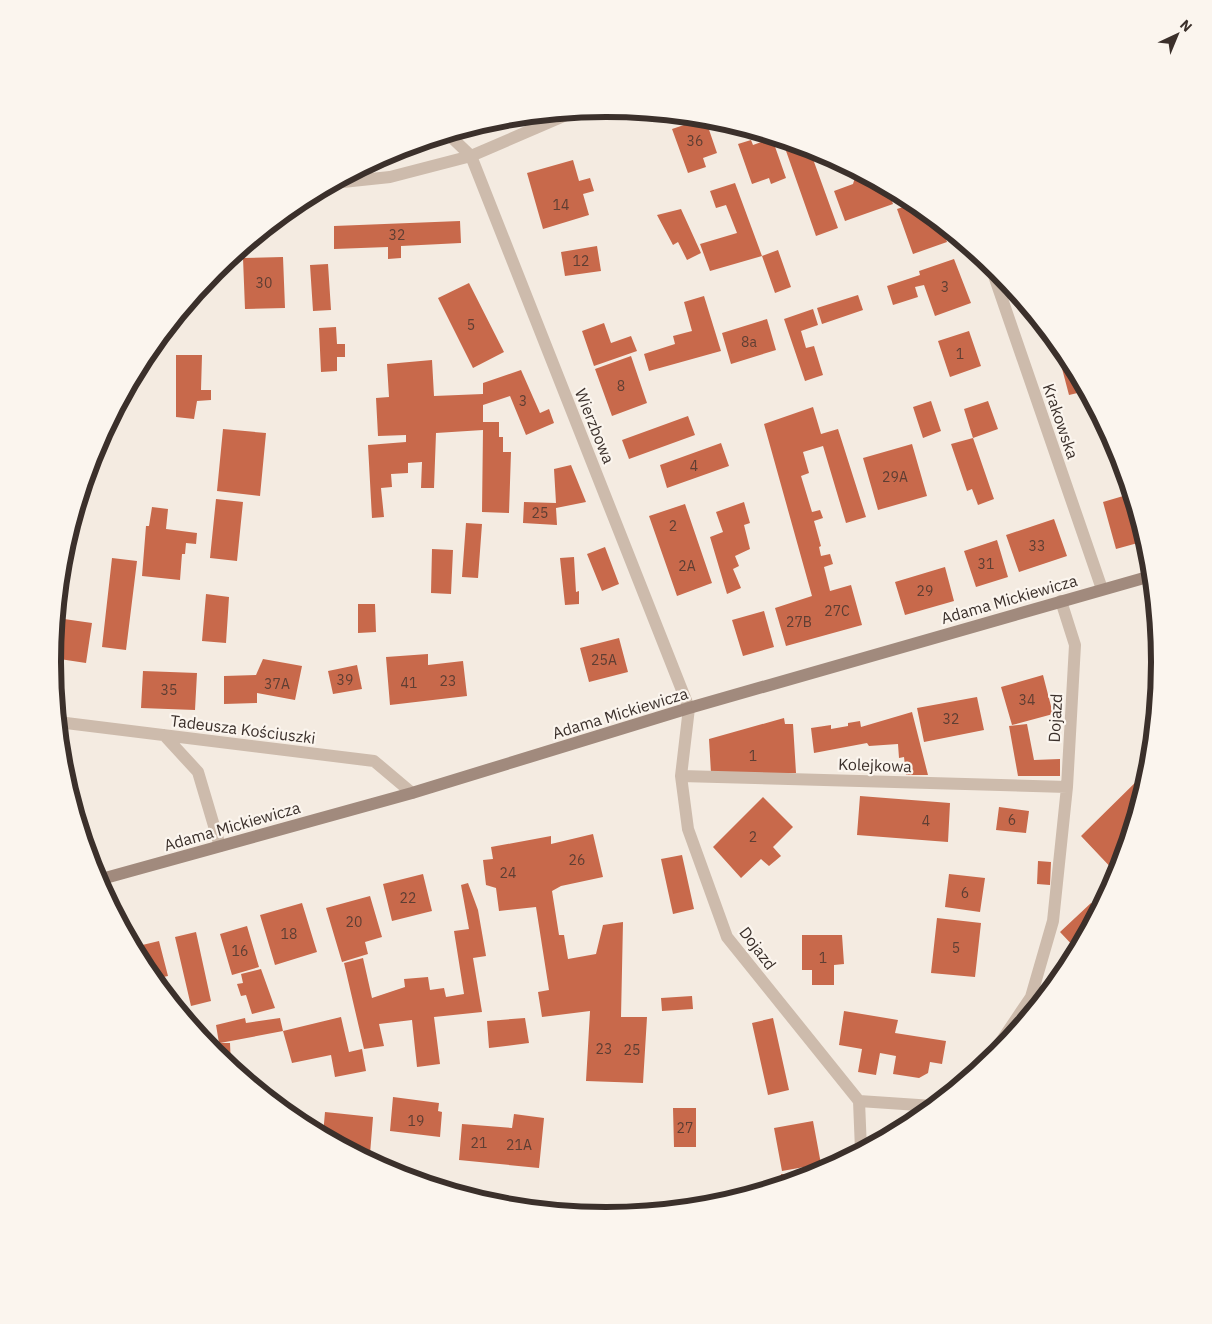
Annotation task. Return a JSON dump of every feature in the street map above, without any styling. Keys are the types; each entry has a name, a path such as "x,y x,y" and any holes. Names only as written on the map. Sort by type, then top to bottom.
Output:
{"main road":[{"name":"Adama Mickiewicza","path":"106,878 412,793 689,708 1144,578"}],"street":[{"path":"348,182 390,177 470,156 555,120"},
{"path":"453,139 470,156"},
{"name":"Wierzbowa","path":"470,156 689,708"},
{"name":"Krakowska","path":"996,283 1102,589"},
{"name":"Dojazd","path":"1012,1025 1031,997 1053,921 1068,787 1074,645 1061,601"},
{"name":"Dojazd","path":"689,708 682,776 688,829 727,937 859,1101"},
{"name":"Tadeusza Kościuszki","path":"65,723 374,761 412,793"},
{"path":"164,735 198,772 220,846"},
{"name":"Kolejkowa","path":"682,776 1068,787"},
{"path":"861,1143 859,1101 922,1105"}],"building":[{"path":"688,124 708,127 717,153 703,158 706,167 688,173 672,129"},
{"path":"751,140 753,145 764,141 774,144 786,178 771,184 769,178 752,184 738,144"},
{"path":"785,148 813,159 838,228 816,236"},
{"path":"573,160 579,181 590,178 594,191 583,194 589,215 543,229 527,173"},
{"path":"855,177 891,198 893,204 845,221 834,191 853,184"},
{"path":"735,183 762,256 710,271 700,244 737,233 726,205 716,208 710,191"},
{"path":"905,206 909,209 945,236 947,242 913,254 897,209"},
{"path":"681,209 701,253 687,260 678,242 673,245 657,215"},
{"path":"460,221 461,243 401,246 401,258 388,259 388,247 334,249 334,226"},
{"path":"597,246 601,271 565,276 561,252"},
{"path":"778,250 791,287 775,293 762,256"},
{"path":"283,257 285,308 245,309 243,258"},
{"path":"954,259 971,303 935,316 924,285 915,287 918,297 893,305 887,286 920,275 919,271"},
{"path":"328,264 331,310 313,311 310,265"},
{"path":"469,283 504,352 473,368 438,298"},
{"path":"858,295 863,310 822,324 817,308"},
{"path":"704,296 721,351 649,371 644,354 675,344 673,336 692,331 684,302"},
{"path":"813,309 818,325 801,331 806,348 814,346 823,375 805,381 784,319"},
{"path":"767,319 776,350 731,364 722,333"},
{"path":"604,323 611,343 631,336 637,351 594,366 582,331"},
{"path":"336,327 337,344 345,344 345,357 337,357 337,371 321,372 319,328"},
{"path":"969,331 981,366 950,377 938,341"},
{"path":"176,355 202,355 201,390 211,390 211,400 197,401 194,419 176,417"},
{"path":"631,356 647,403 612,416 595,369"},
{"path":"432,360 434,396 483,394 483,383 521,370 540,413 549,409 554,423 526,435 510,396 483,405 483,422 499,422 499,437 503,437 503,452 511,452 509,513 482,512 483,430 436,433 434,488 421,488 422,462 408,463 408,473 391,474 392,487 381,488 384,517 372,518 368,445 406,442 406,435 378,436 376,398 389,397 387,364"},
{"path":"1060,361 1079,393 1069,395"},
{"path":"931,401 941,431 923,438 913,407"},
{"path":"988,401 998,429 973,438 964,409"},
{"path":"813,407 821,434 838,429 866,517 846,523 823,446 803,452 809,473 801,476 812,512 820,510 823,518 814,521 821,546 819,547 821,556 830,554 833,564 824,567 830,591 851,585 862,625 786,646 775,608 812,596 764,424"},
{"path":"688,416 695,435 629,459 622,440"},
{"path":"223,429 266,433 260,496 217,491"},
{"path":"973,438 994,499 978,505 972,489 967,491 951,444"},
{"path":"721,443 729,466 667,488 660,465"},
{"path":"912,444 927,496 878,510 863,458"},
{"path":"571,465 586,502 556,508 557,525 523,523 524,502 556,503 554,469"},
{"path":"1125,496 1137,543 1116,549 1103,502"},
{"path":"216,499 243,502 237,561 210,558"},
{"path":"744,502 750,523 744,525 750,549 735,556 739,566 733,569 741,588 727,594 710,537 723,532 716,512"},
{"path":"685,504 712,583 677,596 649,516"},
{"path":"152,507 168,509 166,529 197,533 196,544 186,543 185,554 182,554 180,580 142,576 146,526 149,526"},
{"path":"1054,519 1067,556 1019,572 1006,535"},
{"path":"466,523 482,524 478,578 462,577"},
{"path":"997,540 1008,577 976,587 964,551"},
{"path":"605,547 619,584 602,591 587,554"},
{"path":"432,549 453,550 451,594 431,593"},
{"path":"574,557 576,592 579,591 579,604 565,605 560,558"},
{"path":"112,558 137,561 126,650 102,647"},
{"path":"945,567 954,601 905,615 895,582"},
{"path":"206,594 229,597 226,643 202,641"},
{"path":"358,604 375,604 376,632 358,633"},
{"path":"764,611 774,647 743,656 732,620"},
{"path":"63,619 92,623 86,663 61,659"},
{"path":"619,638 628,672 589,682 580,648"},
{"path":"428,654 428,665 463,661 467,696 390,705 386,657"},
{"path":"263,659 302,666 295,700 257,693 257,703 224,704 224,676 256,675"},
{"path":"357,665 362,689 333,694 328,671"},
{"path":"143,671 197,673 195,710 141,708"},
{"path":"1043,675 1053,714 1012,725 1001,687"},
{"path":"977,697 984,730 924,742 917,708"},
{"path":"912,712 928,775 906,775 904,757 899,758 898,744 869,746 867,743 814,753 811,728 831,725 831,729 848,726 848,723 860,721 861,727"},
{"path":"784,718 785,724 793,724 796,773 711,773 709,739"},
{"path":"1027,724 1034,760 1060,759 1060,776 1018,776 1009,726"},
{"path":"1137,781 1122,837 1110,867 1081,836"},
{"path":"860,796 950,803 948,842 857,835"},
{"path":"763,797 793,827 773,847 781,856 769,866 761,859 741,878 713,847"},
{"path":"999,807 1029,811 1026,833 996,830"},
{"path":"593,834 603,877 561,886 552,891 559,935 564,935 568,959 596,954 603,925 623,922 621,1017 647,1017 643,1083 586,1081 590,1011 542,1017 538,992 549,990 536,907 499,911 496,888 486,885 483,860 493,859 491,847 551,836 551,844"},
{"path":"682,855 694,909 673,914 661,859"},
{"path":"1038,861 1051,862 1050,885 1037,884"},
{"path":"423,874 432,911 392,921 383,884"},
{"path":"949,874 985,878 980,912 945,907"},
{"path":"468,883 478,910 486,956 473,958 482,1012 434,1017 440,1064 417,1067 412,1020 379,1024 384,1046 364,1049 344,963 363,958 372,998 405,987 404,979 428,977 430,990 444,988 446,997 464,994 454,931 469,929 461,885"},
{"path":"370,896 382,937 365,942 368,954 342,962 326,908"},
{"path":"302,903 317,952 275,965 260,915"},
{"path":"1091,903 1094,906 1072,944 1060,932"},
{"path":"937,918 981,923 975,977 931,973"},
{"path":"247,926 259,967 232,975 220,934"},
{"path":"196,932 211,1001 191,1006 175,937"},
{"path":"802,935 842,935 844,964 834,965 834,985 812,985 812,970 802,970"},
{"path":"159,941 168,976 162,977 141,945"},
{"path":"261,969 275,1008 252,1014 246,995 241,996 237,984 243,983 241,974"},
{"path":"692,996 693,1009 662,1011 661,998"},
{"path":"844,1011 898,1020 895,1033 946,1041 942,1064 930,1062 928,1073 919,1078 893,1074 896,1056 880,1053 876,1075 858,1072 862,1049 839,1045"},
{"path":"341,1017 349,1052 362,1049 366,1071 335,1077 331,1055 292,1063 283,1031"},
{"path":"245,1018 246,1023 280,1018 283,1031 220,1043 230,1043 231,1056 217,1043 219,1043 216,1025"},
{"path":"525,1018 529,1043 489,1048 487,1021"},
{"path":"773,1018 789,1090 768,1095 752,1023"},
{"path":"393,1097 439,1103 438,1111 442,1112 440,1137 390,1131"},
{"path":"673,1108 696,1108 696,1147 674,1147"},
{"path":"325,1112 373,1117 370,1153 334,1134 324,1128"},
{"path":"514,1114 544,1118 539,1168 459,1160 462,1124 512,1128"},
{"path":"813,1121 821,1162 782,1171 774,1128"},
{"path":"781,1174 790,1175 781,1178"}]}
